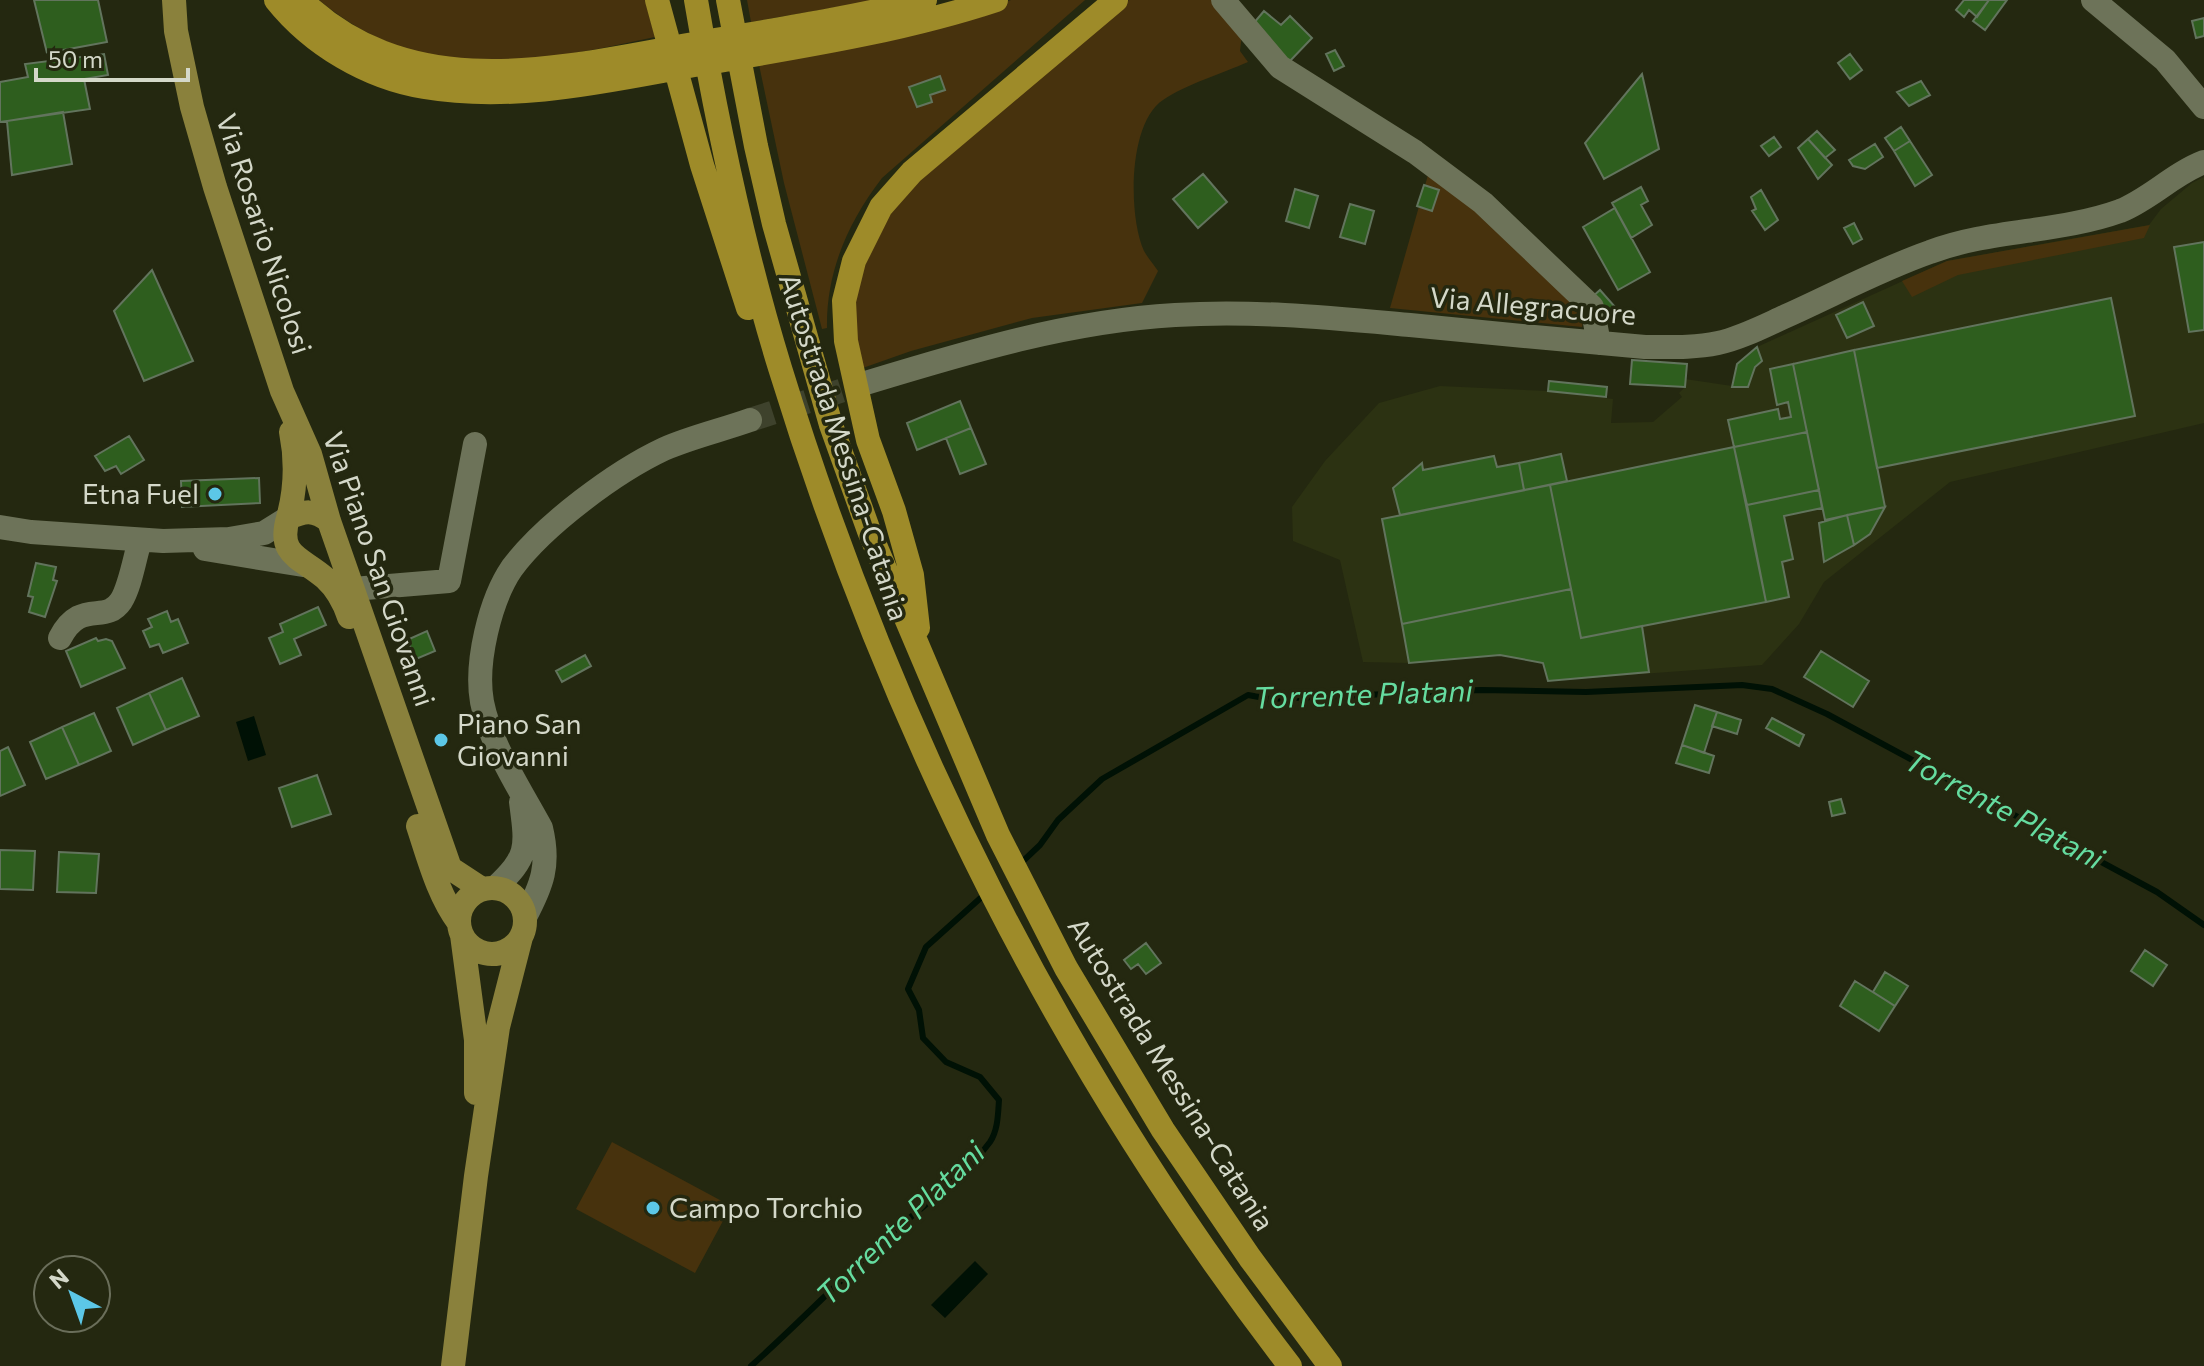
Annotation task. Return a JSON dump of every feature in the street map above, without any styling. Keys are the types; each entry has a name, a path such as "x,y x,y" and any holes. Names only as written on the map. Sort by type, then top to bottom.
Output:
{"highway":[{"path":"276,0 303,29 328,48 371,70 421,87 477,92 538,90 634,65 780,40 892,29 996,0"},
{"path":"301,0 316,15 360,42 424,65 502,72 580,65 634,65"},
{"path":"657,0 702,165 801,471 835,532"},
{"name":"Autostrada Messina-Catania","path":"696,0 725,152 780,368 858,597 899,697 969,851 1066,1034 1177,1210 1290,1366"},
{"name":"Autostrada Messina-Catania","path":"728,0 763,177 812,361 869,531 998,835 1066,968 1163,1130 1250,1258 1330,1366"},
{"path":"780,40 925,0"},
{"path":"905,554 882,514 847,405 835,343 841,280 854,237 874,202 906,167 1102,0"},
{"path":"922,658 912,575 894,511 868,440 846,341 844,301 854,261 881,207 912,172 1116,0"}],"main road":[{"name":"Via Rosario Nicolosi","path":"174,0 176,31 192,107 282,391"},
{"name":"Via Piano San Giovanni","path":"282,391 296,467 294,496 283,534 286,547 303,565 323,576 345,606 433,872 460,929"},
{"name":"Via Piano San Giovanni","path":"282,391 310,454 329,521 450,868 470,884 488,889"},
{"path":"288,518 306,511 318,512 329,521"},
{"path":"453,1366 498,1027 523,927 515,897 506,891 488,889 465,902 460,929 476,1040 476,1176"},
{"path":"460,929 469,945 491,954 513,946 523,927"}],"street":[{"path":"1223,0 1280,67 1415,152 1483,203 1592,307 1599,343"},
{"path":"2093,0 2165,60 2203,108"},
{"path":"2173,178 2204,147"},
{"path":"2173,178 2204,162"},
{"name":"Via Allegracuore","path":"862,384 1033,337 1173,315 1292,314 1599,343 1687,347 1720,342 1757,329 1926,253 1962,240 2089,220 2145,198 2173,178"},
{"path":"523,927 544,878 544,842 541,828 498,746 482,702 482,660 498,592 512,569 537,540 623,472 665,449 750,420"},
{"path":"353,589 449,581 475,444"},
{"path":"152,541 241,537 264,533 288,518"},
{"path":"0,527 152,541 303,565"},
{"path":"60,638 67,624 79,614 112,610 121,600 152,541"},
{"path":"488,889 520,863 525,842 519,788"}],"shaded area":[{"path":"319,0 645,0 655,37 523,60 481,61 439,57 398,46 358,28"},
{"path":"747,0 878,0 751,22"},
{"path":"1011,0 1085,0 882,178 859,212 841,248 830,287 827,328 822,329 784,183 758,60 969,16"},
{"path":"1129,0 1217,0 1242,34 1240,51 1248,62 1163,100 1151,112 1143,128 1134,171 1135,216 1144,251 1158,271 1142,303 1032,318 911,351 857,370 853,312 859,277 892,209 920,179"},
{"path":"1430,168 1585,308 1582,327 1390,308"},
{"path":"2204,177 2204,423 1950,482 1824,582 1799,624 1762,665 1548,681 1543,663 1500,655 1409,663 1363,662 1340,560 1293,541 1292,507 1325,461 1379,403 1440,386 1548,391 1613,399 1611,423 1653,422 1682,397 1679,393 1685,387 1685,379 1732,386 1737,364 1757,347 1947,261 2149,225 2161,209"},
{"path":"2150,225 2144,238 1958,275 1912,297 1902,281 1947,261"},
{"path":"254,716 266,755 248,761 236,722"},
{"name":"Campo Torchio","path":"612,1142 731,1206 695,1273 576,1209"},
{"path":"975,1261 988,1274 945,1318 931,1305"}],"building":[{"path":"34,0 98,0 107,42 47,53"},
{"path":"1964,0 1989,0 1977,17 1969,10 1964,17 1956,10"},
{"path":"1989,0 2007,0 1985,30 1973,21"},
{"path":"1264,11 1281,25 1290,16 1312,38 1289,62 1253,24"},
{"path":"2204,18 2204,36 2196,38 2192,21"},
{"path":"1335,50 1344,66 1334,71 1326,54"},
{"path":"104,54 108,75 84,79 90,109 0,122 0,82 28,77 25,64"},
{"path":"1850,54 1862,70 1850,79 1838,63"},
{"path":"1642,74 1659,149 1604,179 1585,143"},
{"path":"940,76 945,90 930,95 932,102 917,107 909,87"},
{"path":"1921,81 1930,95 1909,106 1897,92"},
{"path":"63,112 72,164 12,175 7,121"},
{"path":"1901,127 1910,141 1894,151 1885,138"},
{"path":"1817,131 1835,150 1825,158 1808,139"},
{"path":"1774,137 1781,147 1769,156 1761,146"},
{"path":"1808,139 1832,165 1818,179 1798,148"},
{"path":"1910,141 1932,175 1915,186 1894,151"},
{"path":"1875,144 1883,157 1865,169 1853,166 1849,160"},
{"path":"1203,174 1227,202 1198,228 1173,199"},
{"path":"1424,185 1439,190 1432,211 1417,206"},
{"path":"1641,187 1648,201 1641,205 1652,225 1631,238 1612,203"},
{"path":"1295,189 1318,196 1309,228 1286,221"},
{"path":"1761,190 1778,220 1765,230 1752,211 1756,209 1751,197"},
{"path":"1350,204 1374,211 1365,244 1340,237"},
{"path":"1615,208 1650,272 1618,290 1583,227"},
{"path":"1854,223 1862,239 1853,244 1844,228"},
{"path":"2204,242 2204,330 2189,332 2174,247"},
{"path":"152,270 193,361 144,381 114,311"},
{"path":"1600,290 1616,308 1612,311 1617,317 1612,321 1592,297"},
{"path":"2111,298 2135,416 1877,468 1854,350"},
{"path":"1863,302 1874,326 1847,338 1836,315"},
{"path":"1757,347 1762,361 1755,367 1748,387 1732,387 1737,364"},
{"path":"1854,350 1885,507 1825,520 1793,364"},
{"path":"1632,360 1687,364 1685,387 1630,384"},
{"path":"1793,364 1807,432 1734,447 1728,420 1778,409 1780,419 1791,417 1788,402 1777,405 1770,369"},
{"path":"1549,381 1607,387 1606,397 1548,391"},
{"path":"960,401 971,428 917,450 907,423"},
{"path":"971,428 986,464 960,474 946,438"},
{"path":"1807,432 1819,490 1747,505 1734,447"},
{"path":"129,436 144,460 121,474 116,466 105,471 95,456"},
{"path":"1734,447 1766,602 1581,638 1550,485"},
{"path":"1561,454 1567,481 1524,490 1519,463"},
{"path":"1494,456 1497,467 1519,463 1524,490 1400,515 1393,488 1422,463 1423,470"},
{"path":"259,478 260,503 182,507 181,481"},
{"path":"1550,485 1571,589 1402,624 1382,519"},
{"path":"1819,490 1822,508 1784,516 1793,559 1782,562 1789,597 1766,602 1747,505"},
{"path":"1885,507 1870,534 1854,545 1847,515"},
{"path":"1847,515 1854,545 1824,562 1819,523"},
{"path":"36,563 56,567 53,580 57,581 45,617 29,612 33,597 28,596"},
{"path":"1571,589 1581,638 1642,626 1649,672 1548,681 1543,663 1500,655 1409,663 1402,624"},
{"path":"318,607 326,625 294,639 301,655 280,664 269,638 283,632 280,624"},
{"path":"167,611 171,622 178,619 188,643 163,653 159,644 150,647 143,631 152,627 148,619"},
{"path":"427,631 435,651 416,659 407,640"},
{"path":"96,638 98,641 112,641 125,668 81,687 66,651"},
{"path":"1821,651 1869,681 1853,707 1804,677"},
{"path":"585,655 591,666 562,682 556,671"},
{"path":"182,678 199,716 166,730 149,693"},
{"path":"149,693 166,730 133,745 117,708"},
{"path":"1695,705 1717,712 1704,753 1682,745"},
{"path":"1717,712 1741,720 1737,734 1712,726"},
{"path":"94,713 111,751 79,765 62,727"},
{"path":"1772,718 1804,735 1799,746 1766,728"},
{"path":"62,727 79,765 46,779 30,742"},
{"path":"1682,745 1714,756 1709,773 1676,763"},
{"path":"8,747 25,785 0,796 0,751"},
{"path":"317,775 331,814 292,827 279,788"},
{"path":"1841,799 1845,813 1832,816 1829,802"},
{"path":"0,850 35,851 33,890 0,889"},
{"path":"59,852 99,854 96,893 57,892"},
{"path":"1146,943 1161,963 1146,974 1138,964 1131,969 1124,960"},
{"path":"2145,950 2167,965 2153,986 2131,971"},
{"path":"1885,972 1908,986 1895,1006 1873,992"},
{"path":"1855,981 1895,1006 1879,1031 1840,1006"}],"waterway":[{"name":"Torrente Platani","path":"1021,863 1040,845 1058,820 1102,779 1248,695 1270,699 1481,690 1586,692 1742,685 1772,689 1827,714 2157,892 2204,925"},
{"name":"Torrente Platani","path":"751,1366 881,1243 966,1170 993,1137 999,1100 980,1077 946,1062 923,1038 919,1010 908,989 926,947 985,894"}],"tunnel":[{"path":"750,420 862,384"}],"place":[{"name":"Etna Fuel","path":"215,494"},
{"name":"Piano San Giovanni","path":"441,740"},
{"name":"Campo Torchio","path":"653,1208"}]}
